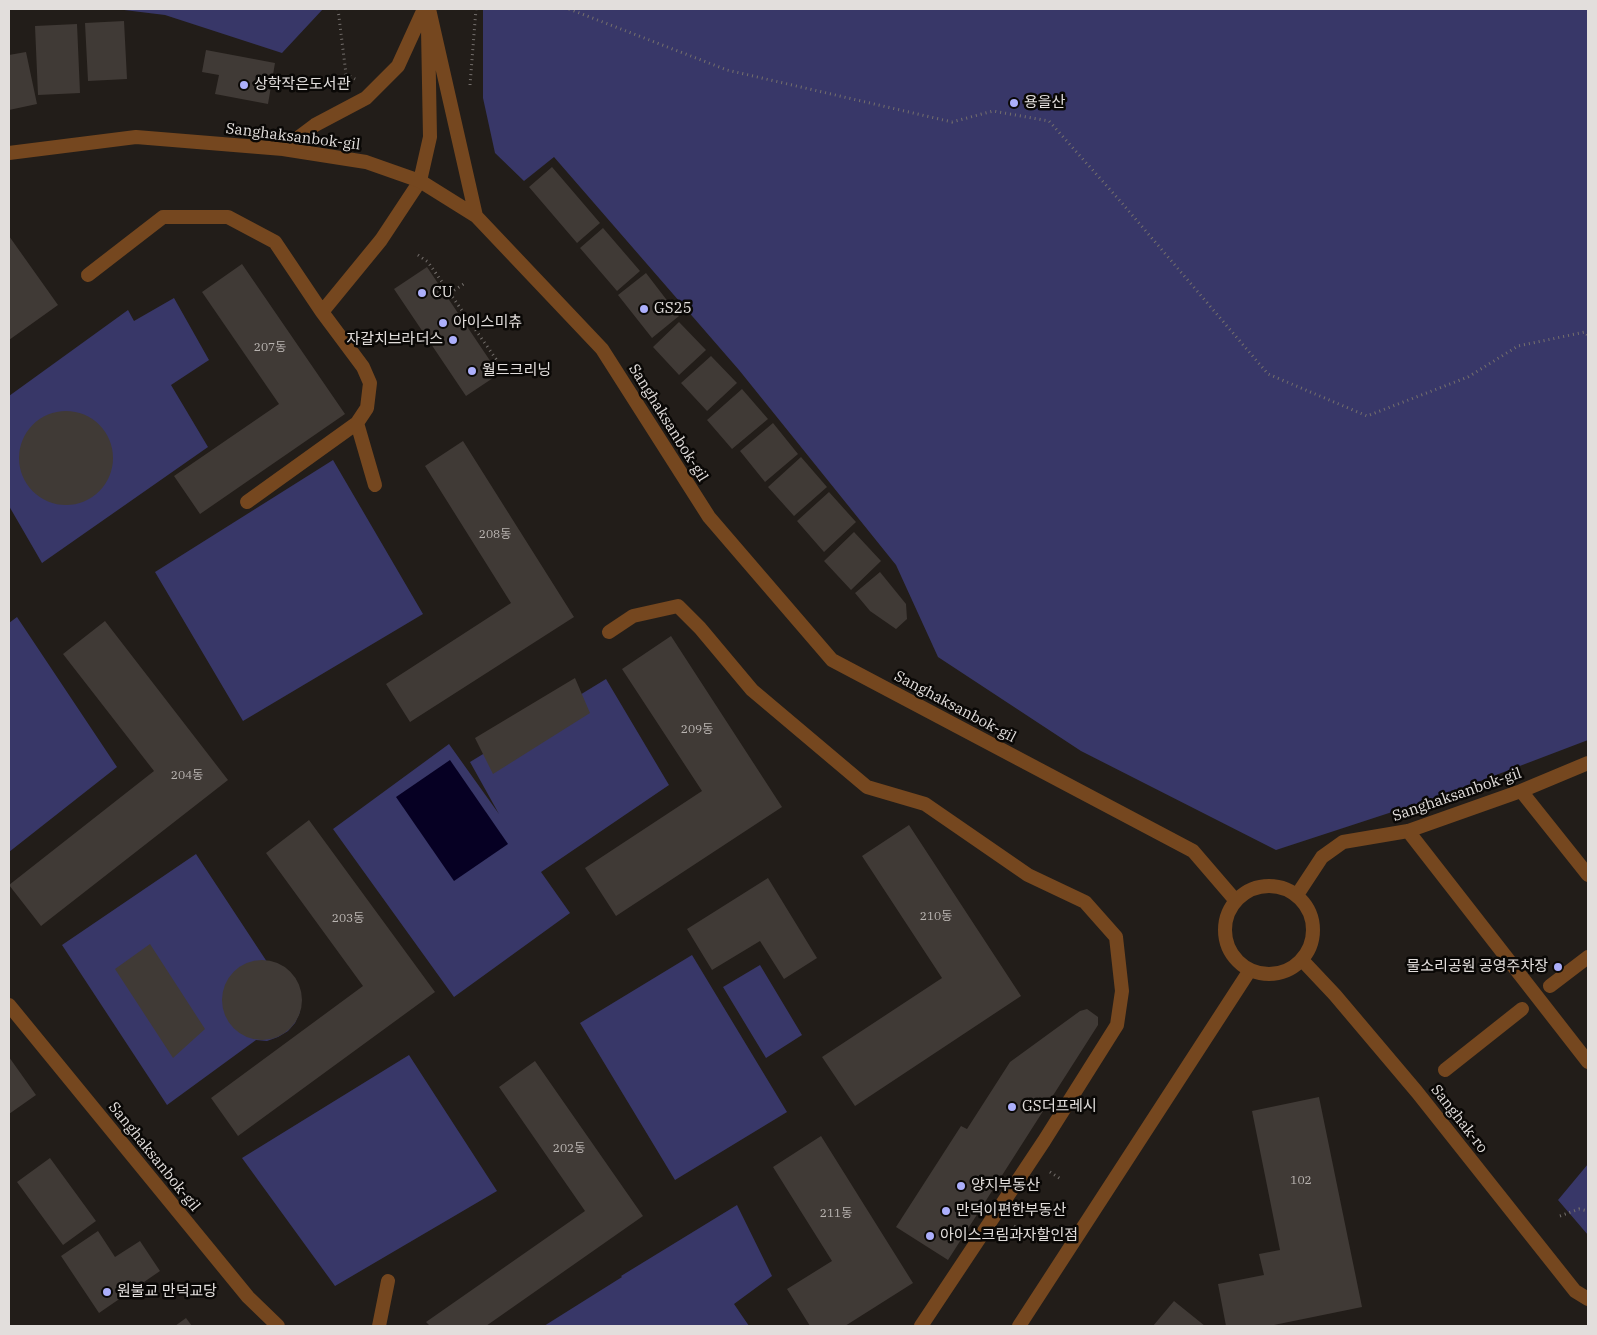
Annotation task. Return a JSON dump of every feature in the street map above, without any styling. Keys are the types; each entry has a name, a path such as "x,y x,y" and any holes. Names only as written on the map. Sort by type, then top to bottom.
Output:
{"street":[{"path":"283,149 316,125 366,98 398,66 427,9"},
{"path":"322,312 381,240 420,181 430,137 427,9"},
{"path":"427,9 476,216"},
{"name":"Sanghaksanbok-gil","path":"9,153 136,137 283,149 366,162 420,181 476,216 602,349 709,517 832,660 1193,851 1236,901"},
{"path":"88,275 162,217 228,217 275,242 322,312 363,367 370,383 367,408 357,423 247,502"},
{"path":"357,423 375,485"},
{"path":"610,632 633,616 678,606 700,628 752,690 867,787 925,804 1028,875 1086,902 1116,937 1122,991 1117,1025 1044,1141 921,1326"},
{"name":"Sanghaksanbok-gil","path":"1297,895 1322,858 1343,842 1408,831 1521,791 1588,763"},
{"path":"1521,791 1588,875"},
{"path":"1408,831 1588,1062"},
{"path":"1258,887 1284,888 1297,895 1306,906 1312,919 1312,941 1302,960 1291,969 1278,974 1263,974 1250,970 1239,962 1231,952 1226,939 1229,912 1236,901 1246,892 1258,887"},
{"path":"1550,986 1588,957"},
{"name":"Sanghak-ro","path":"1302,960 1335,995 1417,1092 1575,1291 1588,1299"},
{"path":"1018,1326 1250,970"},
{"name":"Sanghaksanbok-gil","path":"9,1004 248,1297 278,1326"},
{"path":"1444,1070 1522,1009"},
{"path":"379,1326 388,1280"}],"path":[{"path":"338,9 346,74 362,83"},
{"path":"470,85 476,9"},
{"path":"569,9 737,72 952,122 994,111 1049,121 1268,374 1367,416 1468,377 1518,346 1585,332 1588,336"},
{"path":"418,255 428,262 503,369"},
{"path":"450,293 465,283"},
{"path":"1560,1216 1579,1209 1588,1211"}],"shaded area":[{"path":"116,9 323,9 282,53 165,15"},
{"path":"483,9 1588,9 1588,740 1441,796 1276,850 1081,751 938,657 896,565 739,370 554,157 524,181 495,153 483,98"},
{"path":"174,298 209,360 171,385 208,447 42,563 9,506 9,396 128,310 134,321"},
{"path":"333,460 423,614 243,721 155,572"},
{"path":"17,617 117,767 9,852 9,623"},
{"path":"606,679 669,785 541,872 570,913 454,997 333,829 449,744 499,814 470,762"},
{"path":"450,760 508,844 454,881 396,797"},
{"path":"196,854 300,1012 295,1023 288,1031 267,1041 256,1040 167,1105 62,945"},
{"path":"692,955 787,1112 675,1180 580,1023"},
{"path":"760,965 802,1035 766,1058 723,987"},
{"path":"409,1055 497,1191 335,1286 242,1158"},
{"path":"1588,1164 1588,1235 1558,1200"},
{"path":"737,1205 772,1276 734,1304 749,1326 544,1326 621,1276"}],"building":[{"path":"124,21 127,79 88,81 85,23"},
{"path":"77,24 80,93 38,95 35,26"},
{"name":"상학작은도서관","path":"206,50 275,63 268,104 215,94 219,75 202,72"},
{"path":"26,52 37,104 9,110 9,55"},
{"path":"552,167 600,223 577,243 529,187"},
{"path":"603,228 640,271 617,291 580,248"},
{"path":"9,236 58,305 9,340"},
{"path":"242,264 345,414 200,514 174,476 279,404 202,292"},
{"path":"427,267 499,374 466,396 394,289"},
{"path":"646,273 679,316 652,338 618,295"},
{"path":"679,322 706,350 679,375 653,347"},
{"path":"711,356 737,383 707,411 681,383"},
{"path":"742,389 768,419 732,449 707,420"},
{"path":"66,411 84,415 99,425 109,440 113,458 109,476 99,491 84,501 66,505 48,501 33,491 23,476 19,458 23,440 33,425 48,415"},
{"path":"773,423 798,454 765,482 740,451"},
{"path":"463,441 574,617 410,722 386,684 511,603 425,466"},
{"path":"801,457 827,487 794,516 768,487"},
{"path":"829,492 856,522 824,552 797,521"},
{"path":"854,532 881,561 851,590 824,561"},
{"path":"880,572 906,604 907,619 896,629 870,611 855,593"},
{"path":"105,621 228,780 41,926 9,885 154,771 63,654"},
{"path":"671,636 782,807 616,916 585,868 702,791 622,669"},
{"path":"575,678 590,713 493,774 475,738"},
{"path":"309,820 435,992 238,1136 211,1098 363,986 266,853"},
{"path":"909,825 1021,996 855,1106 822,1057 942,978 862,856"},
{"path":"768,878 817,958 784,979 760,941 712,970 687,929"},
{"path":"150,944 205,1029 173,1058 115,969"},
{"path":"254,960 270,960 284,967 295,978 302,992 302,1008 299,1015 284,1033 270,1040 254,1040 240,1033 229,1022 222,1008 222,992 229,978 240,967"},
{"path":"1087,1009 1098,1017 1098,1025 948,1260 896,1227 961,1126 967,1129 1010,1062 1080,1011"},
{"path":"9,1057 36,1095 9,1114"},
{"path":"535,1061 643,1216 486,1326 430,1326 426,1322 585,1211 499,1087"},
{"path":"1319,1097 1362,1307 1269,1326 1226,1326 1218,1284 1264,1275 1259,1254 1280,1250 1252,1111"},
{"path":"821,1136 913,1283 845,1326 810,1326 787,1289 832,1261 773,1167"},
{"path":"50,1158 96,1221 63,1245 17,1182"},
{"name":"원불교 만덕교당","path":"98,1231 115,1257 140,1241 160,1271 99,1313 61,1256"},
{"path":"1174,1301 1205,1326 1153,1326"},
{"path":"186,1318 192,1326 175,1326"}],"place":[{"name":"상학작은도서관","path":"244,85"},
{"name":"용을산","path":"1014,103"},
{"name":"CU","path":"422,293"},
{"name":"GS25","path":"644,309"},
{"name":"아이스미츄","path":"443,323"},
{"name":"자갈치브라더스","path":"453,340"},
{"name":"월드크리닝","path":"472,371"},
{"name":"물소리공원 공영주차장","path":"1558,967"},
{"name":"GS더프레시","path":"1012,1107"},
{"name":"양지부동산","path":"961,1186"},
{"name":"만덕이편한부동산","path":"946,1211"},
{"name":"아이스크림과자할인점","path":"930,1236"},
{"name":"원불교 만덕교당","path":"107,1292"}]}
